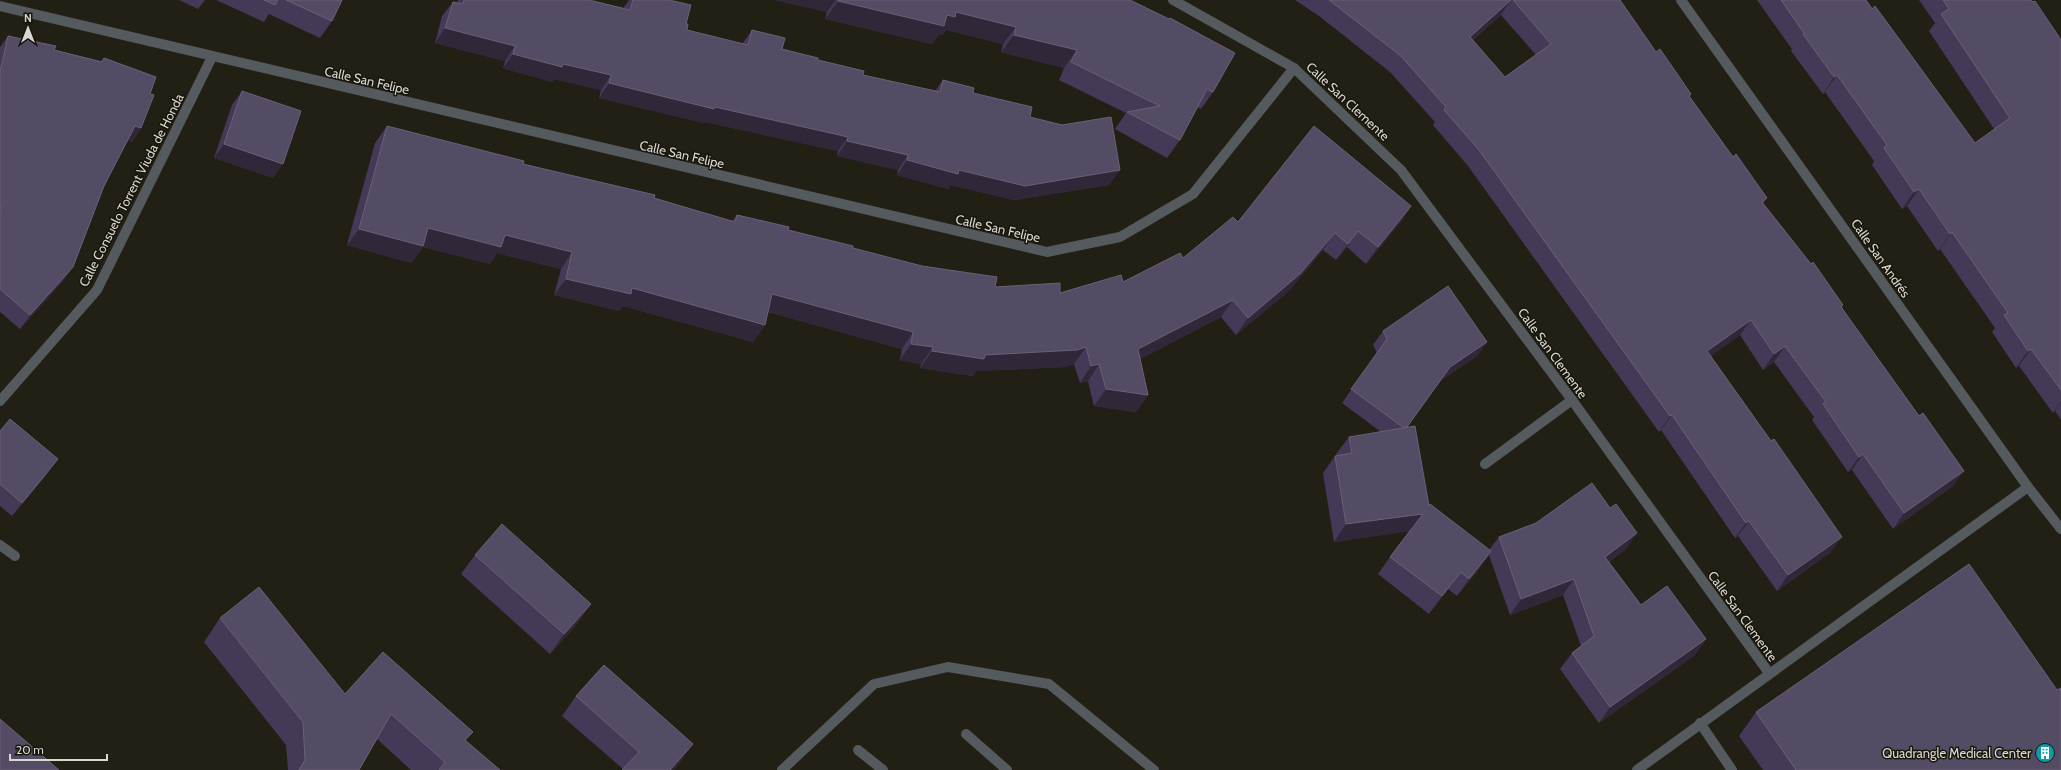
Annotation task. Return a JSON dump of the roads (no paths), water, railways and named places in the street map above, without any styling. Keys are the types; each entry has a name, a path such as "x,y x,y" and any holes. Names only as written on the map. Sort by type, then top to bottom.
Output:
{"street":[{"name":"Calle San Clemente","path":"1173,0 1294,68 1401,170 1572,400 1769,673"},
{"name":"Calle San Andrés","path":"1681,0 2028,487 2061,529"},
{"name":"Calle San Felipe","path":"0,6 1047,252 1120,237 1193,194 1294,68"},
{"name":"Calle Consuelo Torrent Viuda de Honda","path":"0,401 97,290 212,57"},
{"path":"1486,464 1572,400"},
{"path":"1637,770 2028,487"},
{"path":"0,545 15,556"},
{"path":"782,770 874,684 948,667 1049,684 1154,770"},
{"path":"1700,723 1732,770"},
{"path":"966,734 1007,770"},
{"path":"858,750 883,770"}],"place":[{"name":"Quadrangle Medical Center","path":"2045,753"}]}
